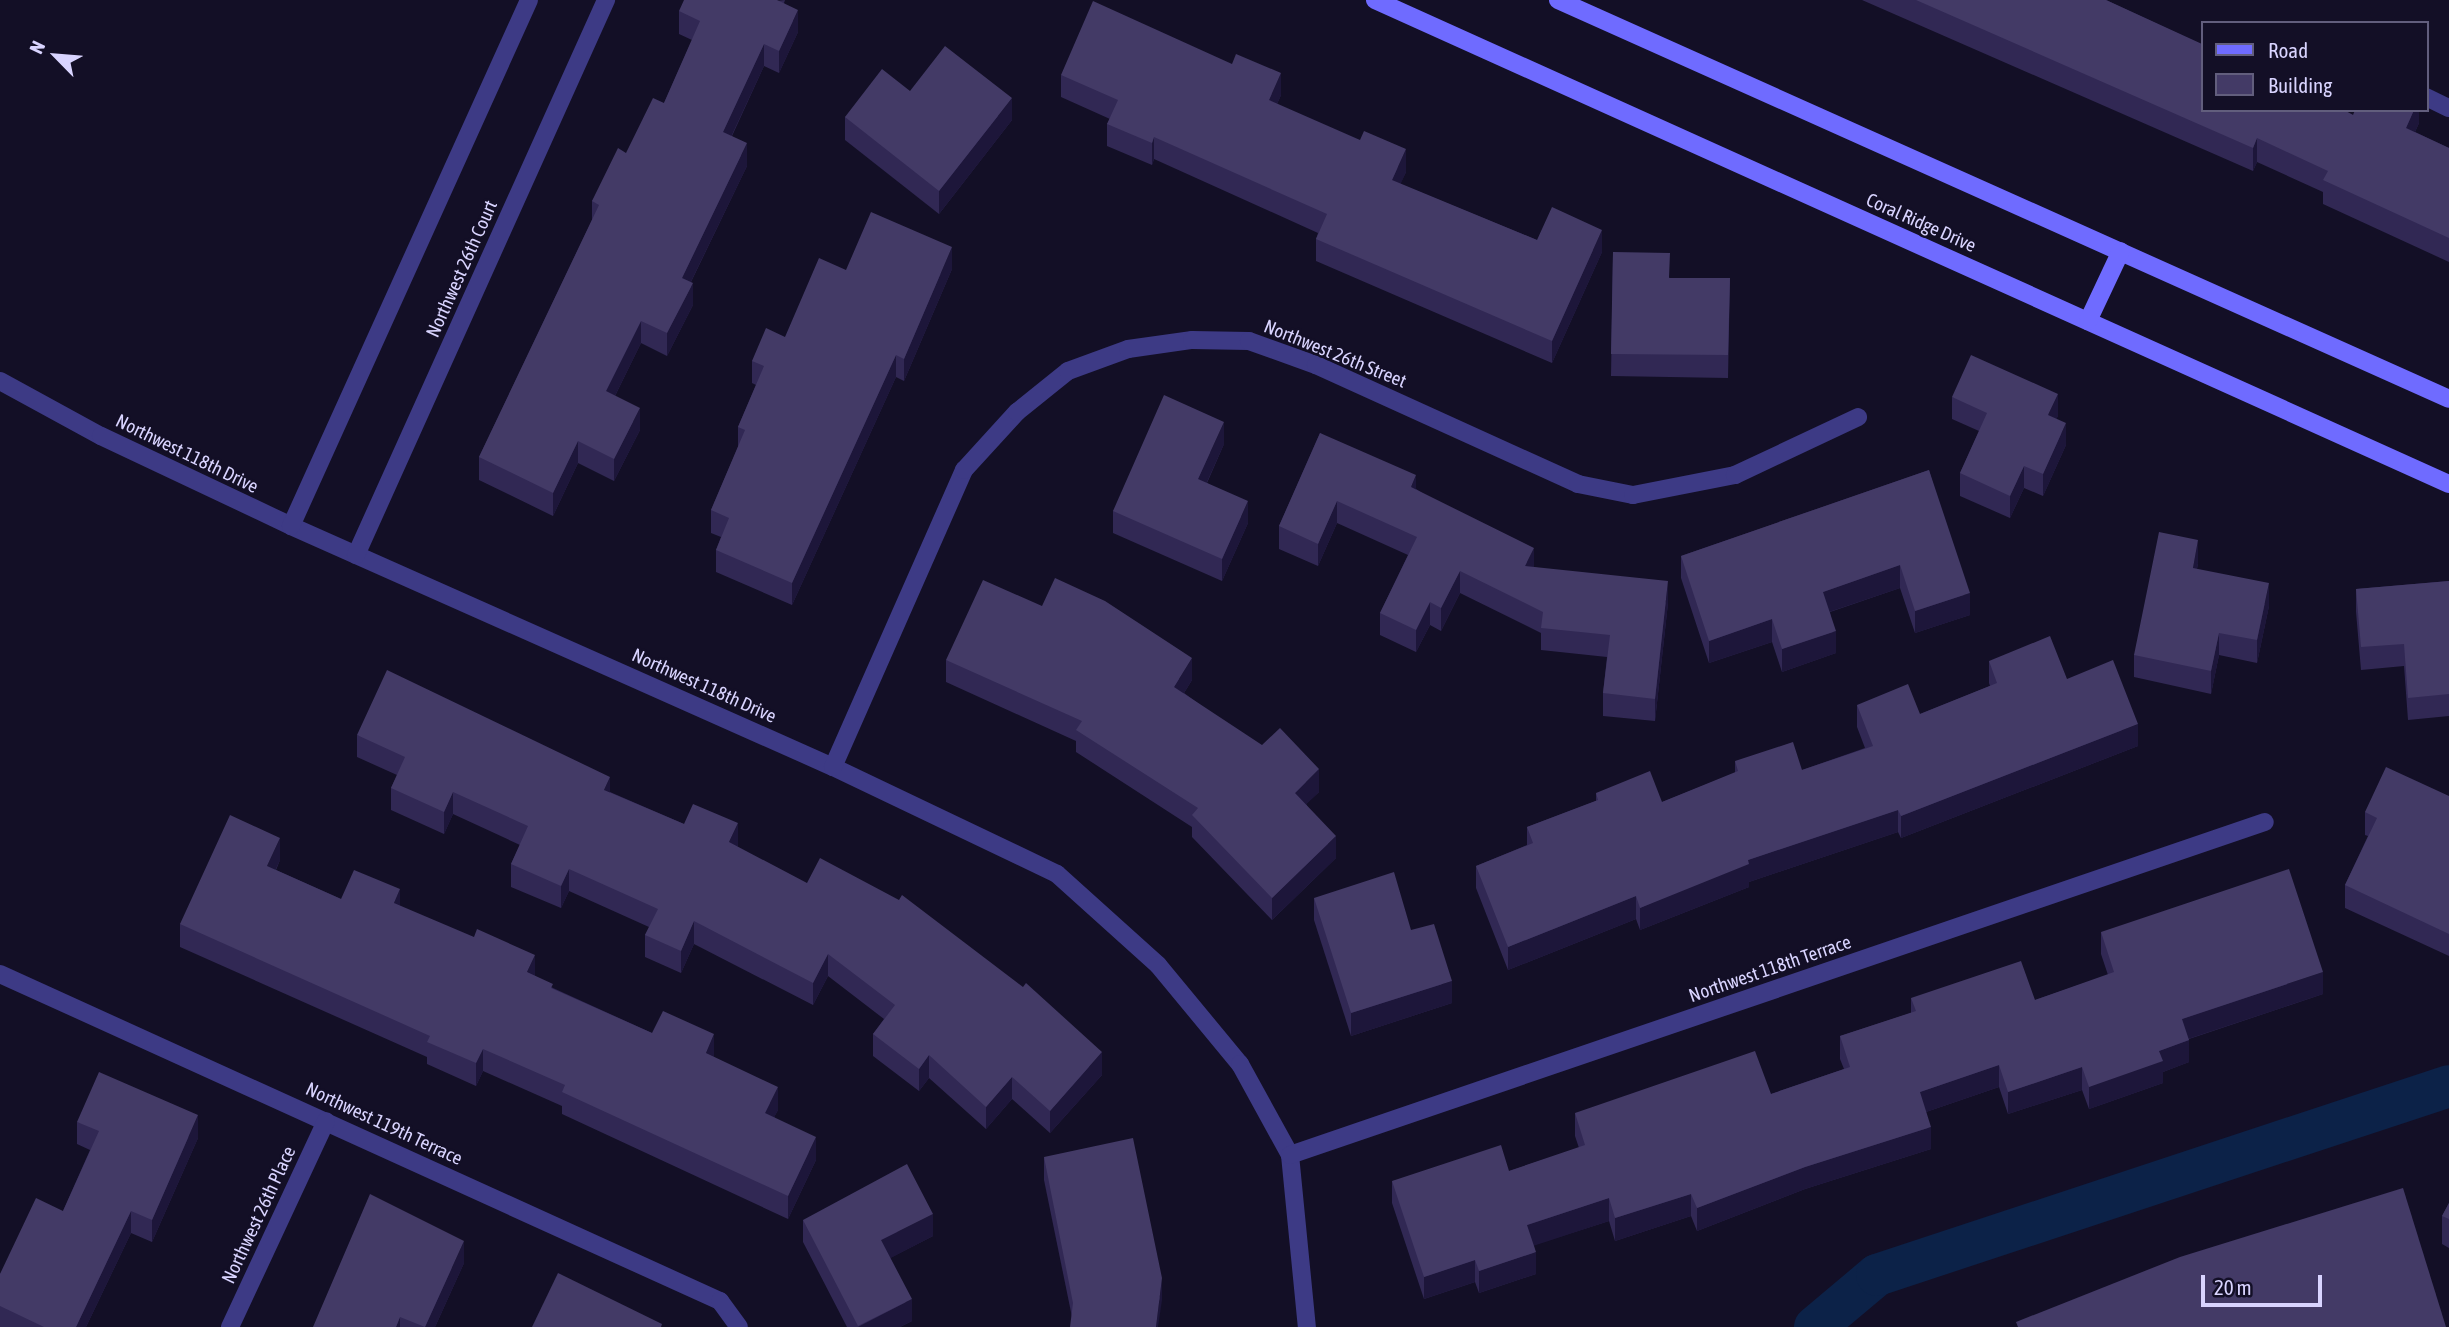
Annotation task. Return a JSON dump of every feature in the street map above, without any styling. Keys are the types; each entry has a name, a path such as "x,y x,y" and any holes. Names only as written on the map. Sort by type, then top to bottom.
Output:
{"main road":[{"name":"Coral Ridge Drive","path":"1375,0 2449,484"},
{"path":"1558,0 2449,399"},
{"path":"2088,321 2121,251"}],"street":[{"path":"291,526 529,0"},
{"name":"Northwest 26th Court","path":"356,555 606,0"},
{"path":"2428,98 2449,108"},
{"name":"Northwest 26th Street","path":"834,767 964,470 1017,412 1068,371 1128,349 1192,340 1249,341 1316,365 1578,484 1633,495 1735,475 1858,417"},
{"name":"Northwest 118th Drive","path":"0,382 101,436 291,526 834,767 1057,874 1158,965 1240,1063 1290,1155"},
{"name":"Northwest 118th Terrace","path":"1290,1155 2265,822"},
{"name":"Northwest 119th Terrace","path":"0,974 720,1301 739,1327"},
{"name":"Northwest 26th Place","path":"230,1327 326,1121"},
{"path":"1290,1155 1307,1327"}],"building":[{"path":"684,0 777,0 798,10 779,51 764,44 723,132 747,143 682,278 693,283 667,333 641,321 606,391 640,408 614,459 578,441 553,493 479,457 599,205 592,201 618,148 626,153 653,98 664,103 700,21 679,11"},
{"path":"1916,0 2106,0 2200,43 2200,112 2348,112 2353,115 2354,112 2413,112 2406,128 2449,148 2449,238 2323,180 2328,171 2257,138 2253,148"},
{"path":"1093,1 1232,64 1236,54 1281,73 1269,100 1360,140 1364,131 1406,149 1392,180 1537,240 1552,207 1602,230 1552,341 1316,239 1327,214 1154,137 1152,143 1107,124 1118,100 1061,75"},
{"path":"945,46 1012,98 939,191 845,117 882,69 910,91"},
{"path":"871,212 952,247 904,359 896,355 792,583 716,550 729,518 711,510 745,430 738,427 764,366 752,361 766,328 785,337 819,258 846,270"},
{"path":"1613,252 1670,253 1669,278 1730,278 1728,355 1611,354"},
{"path":"1971,355 2058,394 2048,415 2066,423 2043,474 2024,466 2010,496 1960,473 1987,413 1952,397"},
{"path":"1164,395 1224,422 1198,479 1248,501 1222,559 1113,511"},
{"path":"1320,433 1416,475 1411,487 1534,548 1525,566 1668,581 1655,699 1603,693 1610,635 1541,628 1543,612 1460,571 1441,608 1430,602 1416,630 1380,613 1417,537 1337,501 1318,544 1279,526"},
{"path":"1929,470 1970,593 1915,611 1900,565 1823,592 1836,631 1782,649 1772,619 1709,641 1681,556"},
{"path":"2159,532 2198,540 2193,568 2269,583 2257,640 2219,633 2211,671 2134,655"},
{"path":"1055,578 1105,601 1192,658 1174,687 1262,745 1280,728 1319,769 1295,793 1336,836 1272,898 1192,815 1198,808 1076,730 1082,721 946,660 983,580 1042,606"},
{"path":"2449,581 2449,694 2408,698 2404,644 2361,647 2356,589"},
{"path":"2050,636 2067,679 2113,660 2138,724 1901,816 1898,810 1748,860 1749,864 1640,908 1636,896 1508,947 1476,866 1533,843 1527,827 1598,800 1596,793 1650,771 1662,802 1738,771 1735,761 1793,742 1802,770 1873,746 1857,705 1908,684 1920,714 1997,683 1989,661"},
{"path":"387,670 610,777 604,790 684,824 693,804 738,823 729,842 807,883 820,858 899,900 902,895 1023,987 1026,983 1102,1052 1050,1111 1012,1077 986,1107 929,1055 919,1069 873,1034 895,1005 828,954 813,983 694,921 681,951 645,935 658,909 569,869 561,886 511,864 528,826 453,792 444,812 391,788 405,757 357,735"},
{"path":"2386,767 2449,796 2449,934 2345,885 2377,818 2365,812"},
{"path":"230,815 280,838 267,866 341,899 354,870 400,889 394,903 474,937 477,929 535,955 527,972 553,984 551,988 652,1033 663,1011 714,1034 706,1053 778,1087 765,1113 816,1137 788,1196 562,1092 565,1085 483,1049 476,1063 427,1042 430,1036 180,924"},
{"path":"2289,869 2323,972 2182,1019 2189,1040 2159,1051 2163,1061 2089,1087 2082,1067 2008,1092 1999,1065 1920,1092 1931,1127 1805,1167 1697,1208 1691,1194 1615,1218 1609,1198 1527,1225 1536,1252 1479,1271 1475,1260 1424,1277 1392,1181 1501,1145 1509,1171 1585,1145 1575,1113 1755,1051 1771,1094 1850,1067 1840,1036 1916,1011 1911,998 2021,961 2035,1000 2114,972 2101,932"},
{"path":"1394,872 1411,930 1434,924 1452,981 1351,1013 1314,898"},
{"path":"99,1072 198,1115 152,1220 131,1211 76,1327 44,1327 0,1306 0,1274 36,1198 63,1211 99,1131 77,1122"},
{"path":"1133,1138 1162,1278 1156,1327 1070,1327 1073,1303 1044,1157"},
{"path":"907,1164 933,1214 881,1240 912,1299 858,1326 803,1220"},
{"path":"2403,1188 2446,1327 2018,1327 2016,1322 2180,1257"},
{"path":"370,1194 464,1241 425,1327 400,1317 396,1327 313,1327"},
{"path":"2449,1203 2449,1219 2442,1216"},
{"path":"558,1273 662,1324 661,1327 532,1327"}],"waterway":[{"path":"1815,1327 1877,1275 2449,1086"}]}
